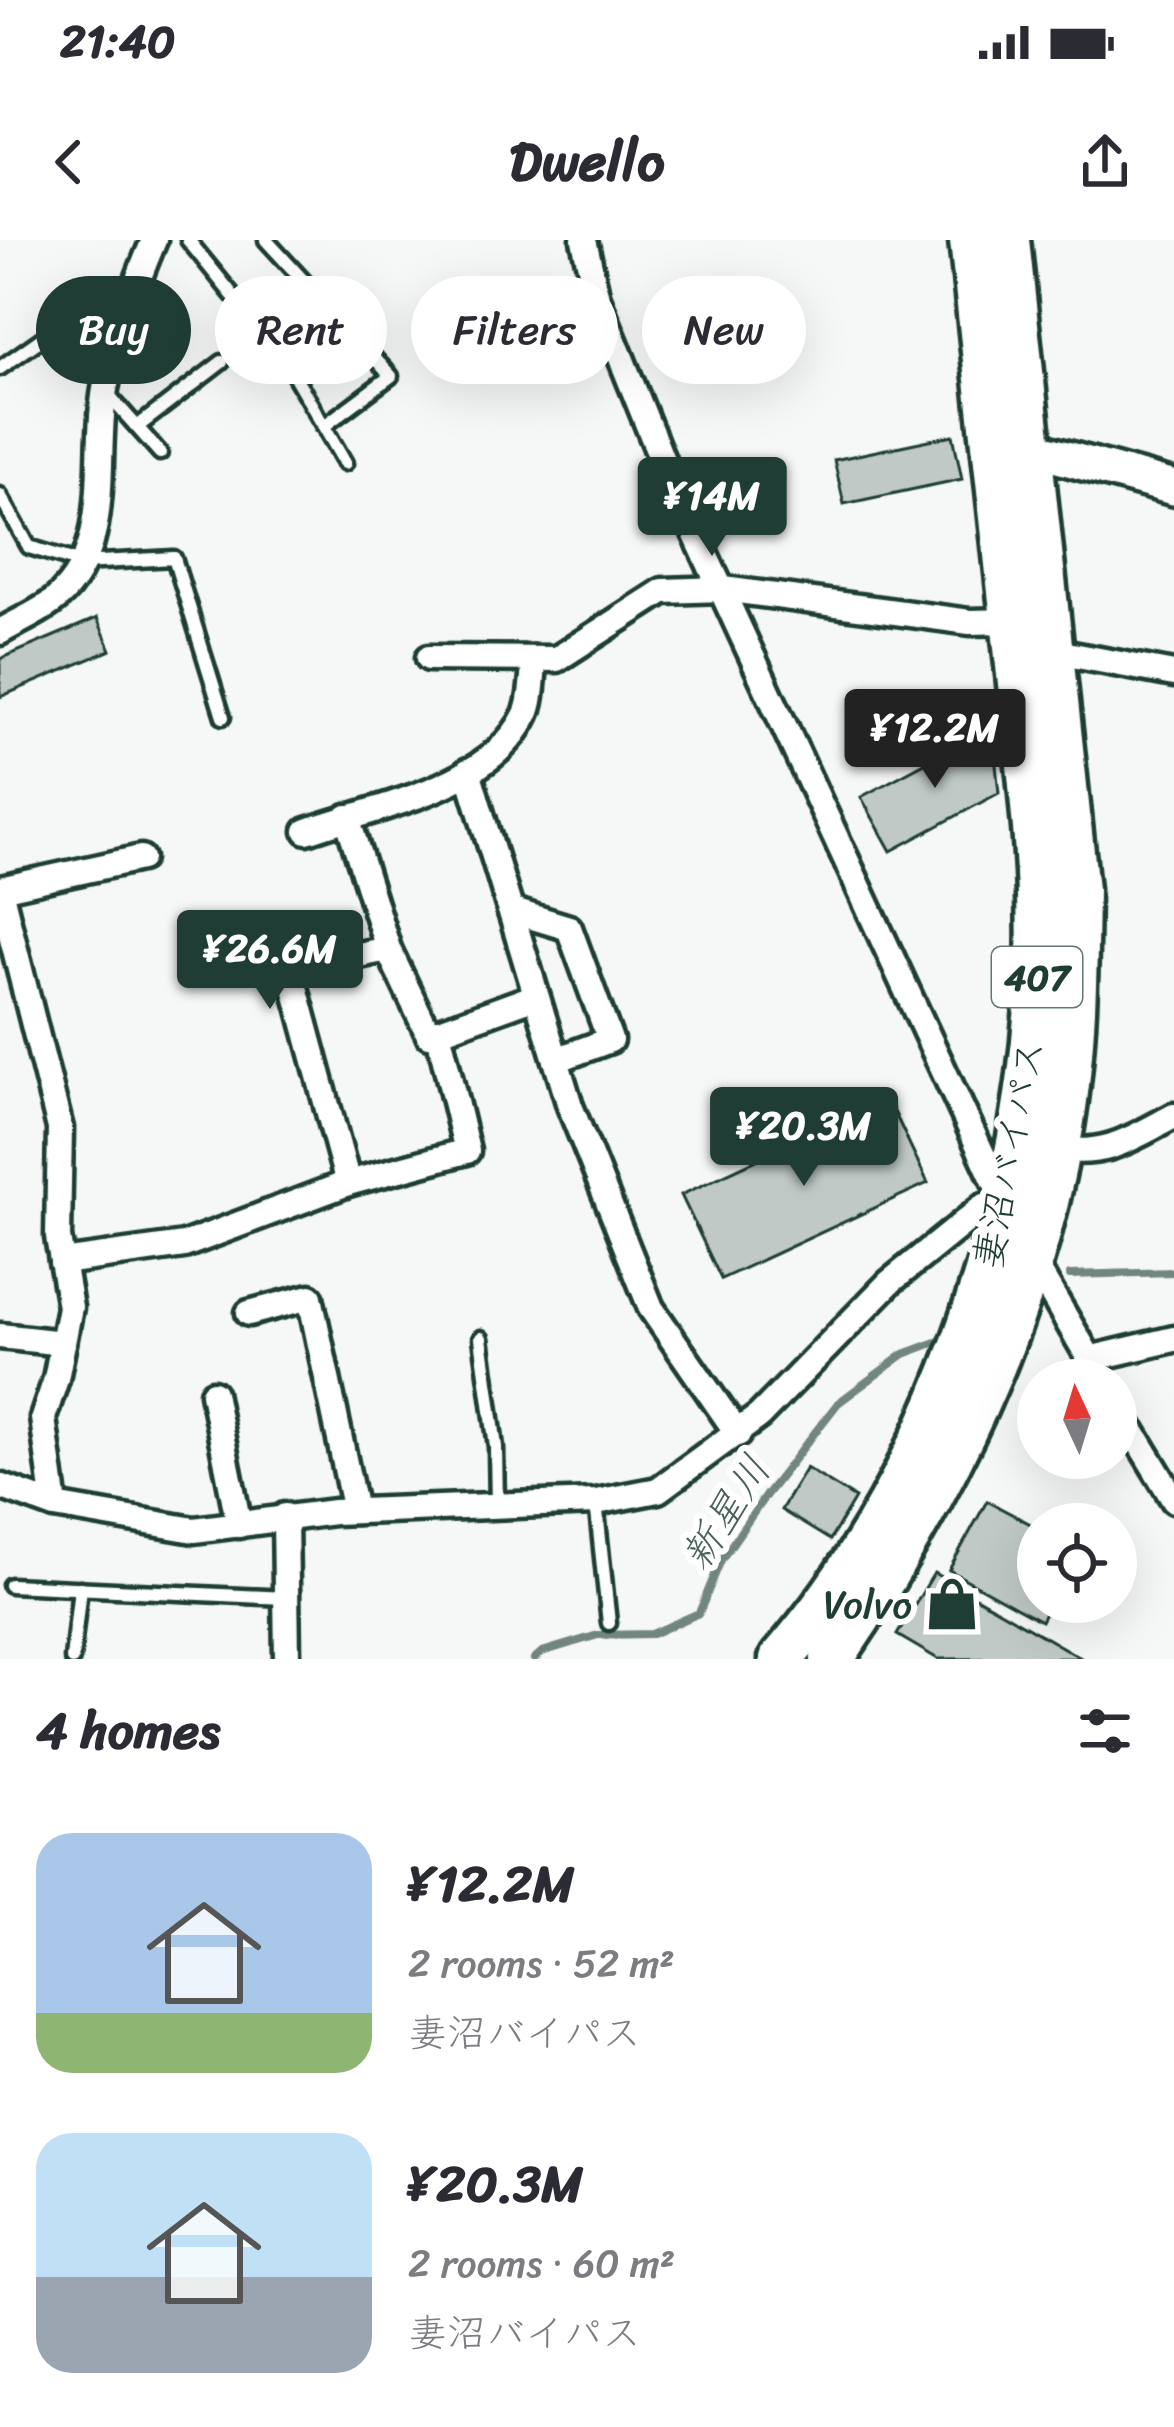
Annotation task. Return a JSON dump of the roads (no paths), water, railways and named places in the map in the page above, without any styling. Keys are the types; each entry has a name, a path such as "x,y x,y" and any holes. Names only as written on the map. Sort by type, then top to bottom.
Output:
{"highway":[{"name":"妻沼バイパス","path":"832,1659 933,1500 987,1384 1033,1262 1057,1149 1076,992 1077,890 1051,651 970,240"},
{"name":"妻沼バイパス","path":"781,1659 854,1559 900,1482 953,1371 1006,1207 1024,1116 1037,991 1036,832 1012,621 1008,240"}],"street":[{"path":"141,276 154,240"},
{"path":"584,240 597,298 666,470 1006,1207 1089,1359"},
{"path":"0,632 57,598 82,562 96,523 107,384"},
{"path":"1012,442 1174,488"},
{"path":"429,658 557,659 663,591 723,589 970,622 1012,621"},
{"path":"1051,651 1174,674"},
{"path":"307,830 449,783 492,758 526,713 535,658"},
{"path":"468,772 570,1106 651,1308 738,1433"},
{"path":"347,817 388,950 429,1035 536,996"},
{"path":"55,1506 43,1418 70,1306 58,1237 60,1128 0,890 140,858"},
{"path":"510,910 569,928 610,1040 556,1060"},
{"path":"349,1183 290,969 388,950"},
{"path":"62,1262 184,1245 349,1183 467,1151 439,1031"},
{"path":"1057,1149 1082,1153 1111,1149 1174,1116"},
{"path":"0,1486 55,1506 194,1530 355,1511 596,1502 658,1490 738,1433 791,1386 890,1282 983,1207 1006,1207"},
{"path":"249,1313 310,1297 355,1511"},
{"path":"0,1336 63,1342"},
{"path":"1121,1359 1174,1339"},
{"path":"213,1393 239,1525"},
{"path":"1137,1439 1174,1500"},
{"path":"285,1516 287,1659"}],"lane":[{"path":"188,240 286,361 345,464"},
{"path":"266,240 391,376 324,426"},
{"path":"0,368 36,343"},
{"path":"136,427 215,367"},
{"path":"105,391 160,453"},
{"path":"0,495 29,547 82,562 174,558 223,717"},
{"path":"481,1338 496,1448 496,1507"},
{"path":"596,1502 609,1623"},
{"path":"10,1585 286,1598"},
{"path":"72,1659 80,1588"}],"waterway":[{"name":"新星川","path":"1070,1275 1174,1272"},
{"name":"新星川","path":"534,1659 542,1652 598,1635 652,1634 699,1613 721,1560 838,1403 904,1354 939,1341"}],"place":[{"name":"Volvo","path":"952,1604"}]}
